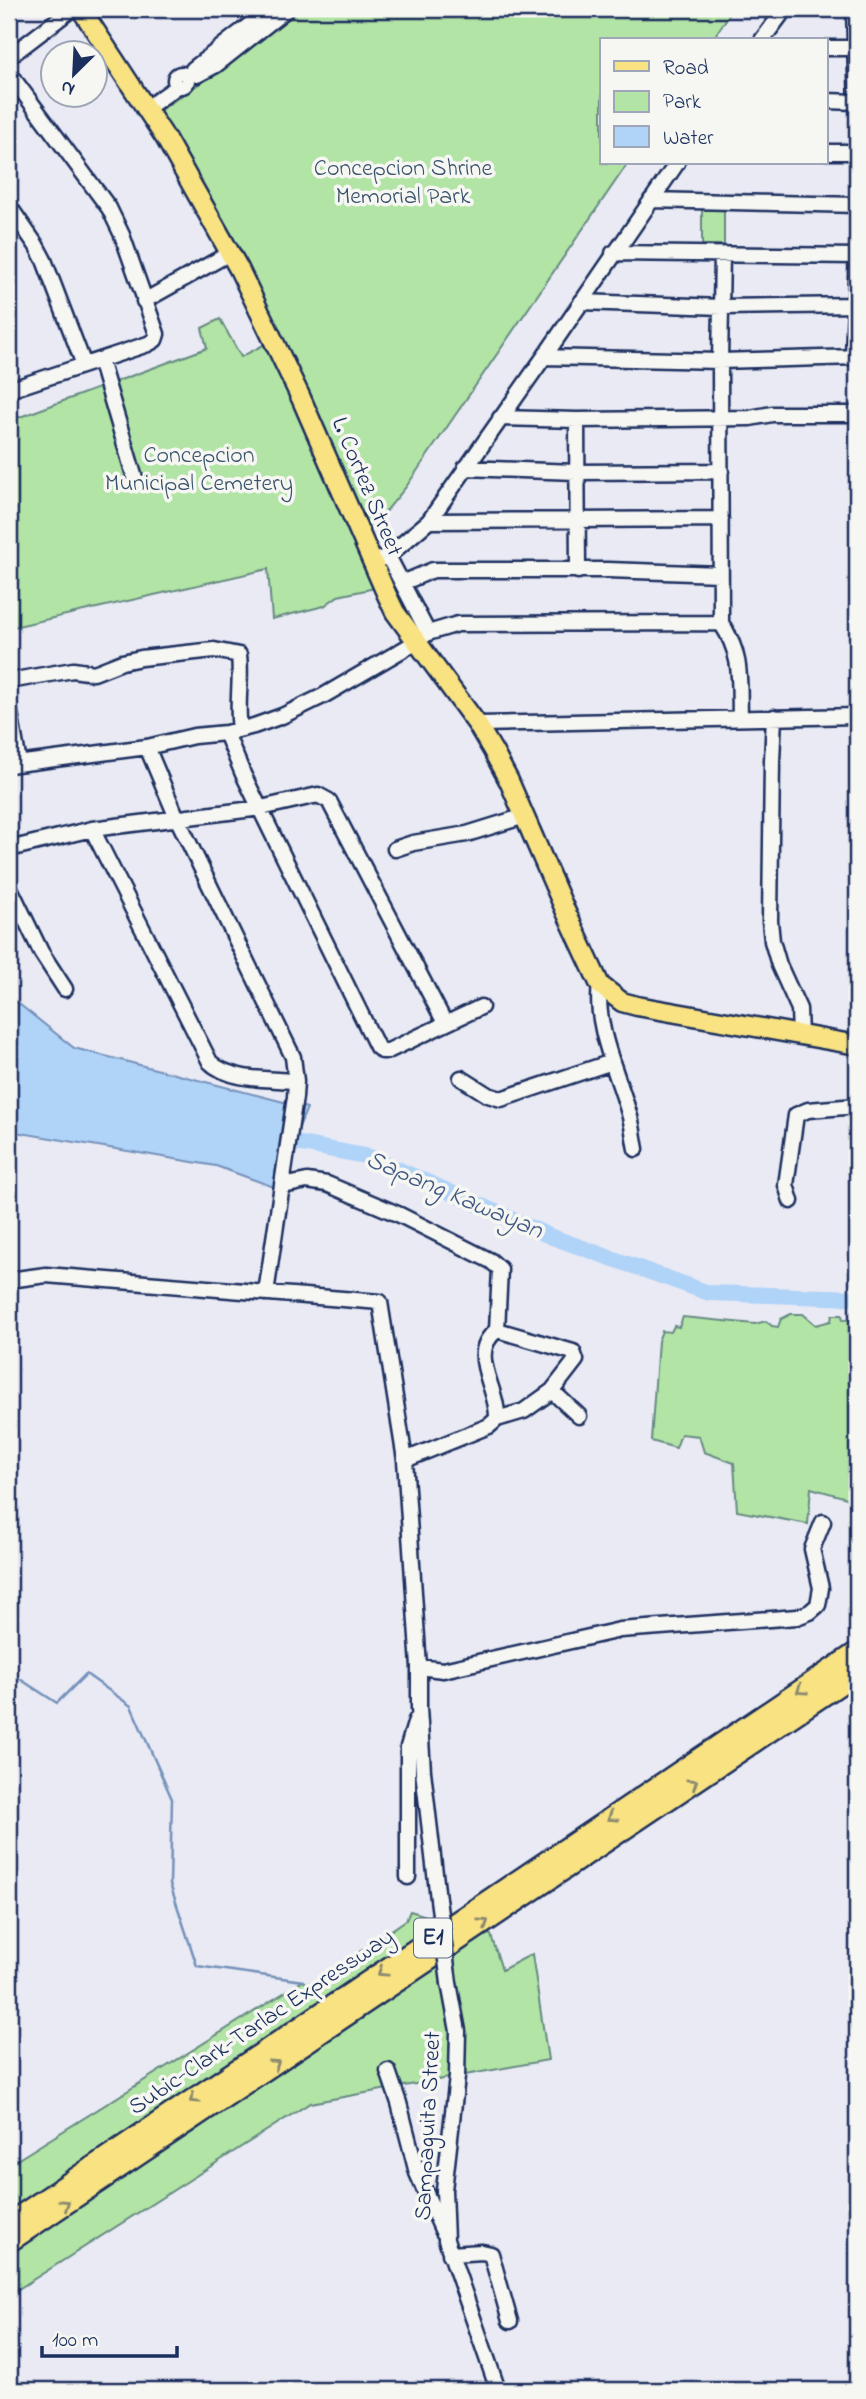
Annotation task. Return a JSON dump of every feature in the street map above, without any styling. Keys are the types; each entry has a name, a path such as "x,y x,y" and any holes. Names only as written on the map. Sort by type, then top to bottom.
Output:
{"highway":[{"name":"Subic-Clark-Tarlac Expressway","path":"9,2223 857,1652"},
{"name":"Subic-Clark-Tarlac Expressway","path":"9,2242 857,1673"}],"main road":[{"name":"L. Cortez Street","path":"81,9 145,105 230,253 380,560 395,612 422,638 477,723 509,781 600,985"},
{"path":"600,985 622,1002 637,1006 857,1045"}],"street":[{"path":"9,57 72,9"},
{"path":"145,105 187,77 270,9"},
{"path":"187,77 216,65 287,9"},
{"path":"763,38 785,9"},
{"path":"828,101 857,104 854,9 857,10"},
{"path":"828,48 856,48"},
{"path":"9,74 109,208 122,235 157,334 155,340 9,390"},
{"path":"828,152 857,152"},
{"path":"422,638 401,583 380,560 429,521 676,164"},
{"path":"652,200 857,205"},
{"path":"9,206 44,260 85,365"},
{"path":"544,357 720,360 855,357 857,250"},
{"path":"144,301 230,253"},
{"path":"613,253 857,256"},
{"path":"722,255 720,574 722,623 732,638 738,655 740,718"},
{"path":"581,302 722,307 856,305"},
{"path":"100,360 136,482"},
{"path":"500,418 577,420 857,414"},
{"path":"577,420 578,571"},
{"path":"464,468 576,472 721,471"},
{"path":"429,521 721,520"},
{"path":"401,583 433,570 720,574"},
{"path":"9,707 14,764 147,747 194,736 233,731 282,716 422,638 458,624 722,623"},
{"path":"9,681 73,670 94,673 141,658 214,650 239,655 241,670 233,731 243,774 377,1047 388,1051 481,1007"},
{"path":"477,723 857,716"},
{"path":"774,717 770,921 772,941 779,964 799,1009 800,1036"},
{"path":"147,747 177,818 293,1057 295,1097 266,1293"},
{"path":"9,849 92,829 261,808 318,795 329,801 445,1023"},
{"path":"395,849 413,843 467,834 525,816"},
{"path":"92,829 209,1062 214,1067 238,1075 296,1081"},
{"path":"9,886 41,952 65,989"},
{"path":"600,985 598,1000 636,1149"},
{"path":"461,1078 488,1096 501,1099 612,1062"},
{"path":"791,1201 786,1185 796,1115 808,1110 857,1106"},
{"path":"283,1180 327,1184 400,1215 491,1261 500,1269 497,1329 488,1336 483,1346 482,1358 498,1407 497,1419"},
{"path":"9,1280 46,1275 380,1303 405,1460 419,1667 419,1708 408,1747 408,1877"},
{"path":"405,1460 489,1426 497,1419 524,1411 552,1391 576,1360 573,1352 497,1329"},
{"path":"552,1391 579,1416"},
{"path":"419,1667 443,1671 620,1630 797,1616 810,1612 818,1605 821,1588 812,1549 823,1522"},
{"name":"Sampaguita Street","path":"419,1708 423,1771 438,1899 458,2031 457,2077 444,2190 448,2247 498,2390"},
{"path":"388,2071 417,2173 448,2247 491,2255 510,2321"}],"green space":[{"name":"Concepcion Shrine Memorial Park","path":"291,9 733,9 713,38 600,38 600,164 627,164 406,487 367,534 244,258 159,111 199,84"},
{"path":"702,205 724,205 724,245 702,245"},
{"name":"Concepcion Municipal Cemetery","path":"220,319 241,357 267,343 375,588 338,596 324,606 272,619 268,569 9,628 9,421 207,348 202,328"},
{"path":"791,1314 803,1314 816,1325 831,1321 832,1315 842,1315 843,1320 857,1319 857,1501 811,1488 808,1524 737,1511 734,1463 704,1452 699,1436 681,1434 676,1448 651,1441 658,1341 662,1331 671,1332 674,1326 679,1327 683,1317 755,1324 766,1321 778,1327 781,1319"},
{"path":"410,1911 491,1935 502,1970 532,1954 548,2060 310,2103 9,2295 9,2165 303,1981 311,1985 406,1920"}],"water":[{"path":"9,996 74,1048 307,1108 274,1187 216,1166 9,1131"}],"waterway":[{"name":"Sapang Kawayan","path":"275,1139 370,1157 552,1237 709,1293 857,1298"},
{"path":"9,1672 57,1703 86,1674 131,1706 172,1799 170,1884 197,1966 303,1981"}]}
